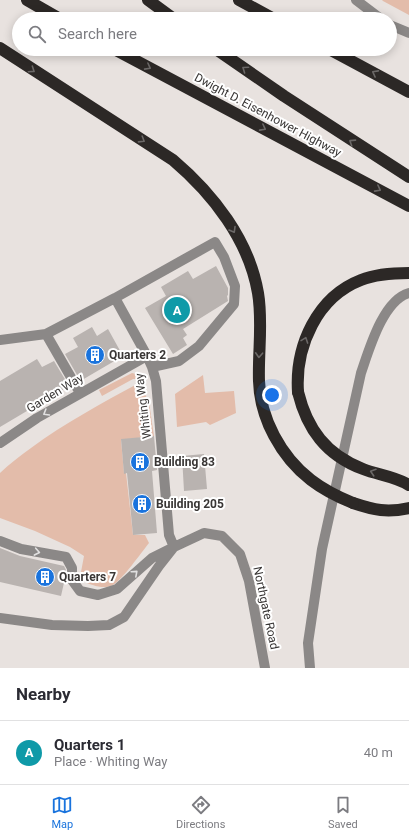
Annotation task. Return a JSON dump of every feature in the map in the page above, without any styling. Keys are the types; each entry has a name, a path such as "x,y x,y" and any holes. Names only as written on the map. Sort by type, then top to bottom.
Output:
{"highway":[{"path":"27,0 48,12"},
{"path":"148,0 164,12"},
{"path":"239,0 261,12"},
{"path":"0,48 12,56"},
{"path":"12,56 173,160 209,195 223,215 240,242 254,276 258,293 260,315 259,382 261,400 266,417 279,444 288,457 310,479 338,497 353,503 390,512 409,508"},
{"name":"Dwight D. Eisenhower Highway","path":"127,56 409,206"},
{"name":"Dwight D. Eisenhower Highway","path":"226,56 290,100 409,177"},
{"path":"342,56 409,92"},
{"path":"409,273 378,275 361,280 346,287 332,298 321,310 312,324 306,338 300,355 297,371 297,382 301,406 305,417 328,448 349,462 368,470 394,477 409,485"}],"street":[{"path":"356,0 372,12"},
{"path":"397,28 409,33"},
{"path":"0,340 46,334 115,298 215,242 224,257 235,286 234,304 199,346 179,361 152,367"},
{"path":"310,668 308,643 322,549 360,373 386,312 394,303 405,294 409,293"},
{"name":"Whiting Way","path":"115,298 147,356 156,382 169,535 174,547"},
{"path":"46,334 80,393"},
{"name":"Garden Way","path":"0,443 37,418 147,356"},
{"name":"Northgate Road","path":"0,618 52,625 109,625 124,617 174,547 204,533 222,536 240,554 249,581 265,668"},
{"path":"0,541 21,548 66,557 72,568 72,580 80,591 98,595 117,589 152,558 174,547"}],"shaded area":[{"path":"382,0 409,0 409,15 383,1"},
{"path":"132,373 140,375 137,379 133,379 102,396 99,390"},
{"path":"203,375 205,393 234,391 236,413 210,425 206,422 177,427 175,394"},
{"path":"139,383 149,402 154,436 121,440 133,535 145,535 149,543 117,582 106,587 98,586 83,581 81,572 84,556 70,547 35,531 0,518 0,473 7,466 57,430"}],"building":[{"path":"216,266 228,288 228,301 183,329 187,335 183,338 187,345 173,354 145,308 166,296 161,287 188,271 193,279"},
{"name":"Quarters 2","path":"92,327 97,336 108,329 123,356 80,380 65,354 78,347 73,338"},
{"path":"37,359 42,367 54,361 69,386 0,427 0,381"},
{"path":"154,436 157,470 152,471 157,533 133,535 127,473 124,474 121,439"},
{"path":"204,454 207,489 184,491 182,456"},
{"path":"0,548 20,556 64,566 66,574 61,596 0,582"}],"place":[{"name":"Quarters 1","path":"177,310"},
{"name":"Quarters 2","path":"95,355"},
{"name":"Building 83","path":"140,462"},
{"name":"Building 205","path":"142,504"},
{"name":"Quarters 7","path":"45,577"}]}
